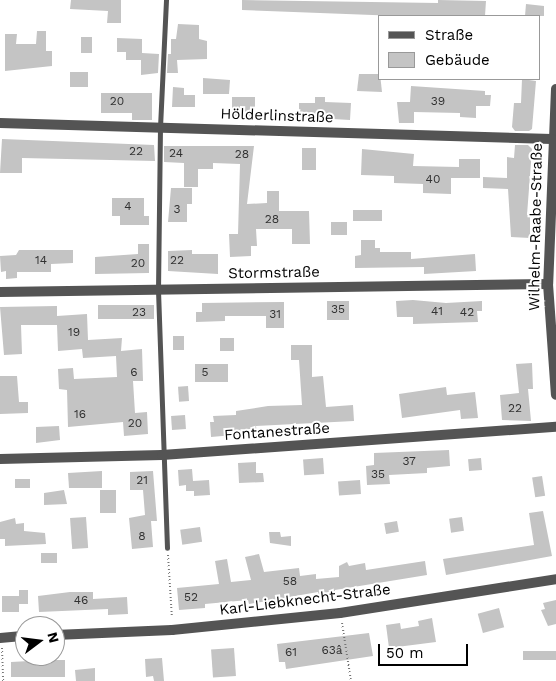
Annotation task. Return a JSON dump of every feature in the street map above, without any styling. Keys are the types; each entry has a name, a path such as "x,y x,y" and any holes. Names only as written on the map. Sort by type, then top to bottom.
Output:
{"street":[{"name":"Wilhelm-Raabe-Straße","path":"556,88 552,139 548,284 556,395"},
{"name":"Hölderlinstraße","path":"0,123 552,139"},
{"name":"Stormstraße","path":"0,292 548,284"},
{"name":"Fontanestraße","path":"0,459 162,455 556,427"},
{"name":"Karl-Liebknecht-Straße","path":"65,635 172,630 340,613 556,579"},
{"path":"1,642 15,638"}],"lane":[{"path":"166,0 160,127 158,290 162,455 167,548"}],"path":[{"path":"167,548 172,621"},
{"path":"340,613 351,681"},
{"path":"1,642 3,681"}],"building":[{"path":"71,0 121,0 121,23 107,23 108,11 70,9"},
{"path":"242,0 438,3 438,0 486,1 485,15 378,15 242,10"},
{"path":"526,4 544,6 544,16 525,15"},
{"path":"178,24 199,25 199,39 207,41 207,59 177,60 178,73 167,73 168,54 171,54 171,39 176,39"},
{"path":"37,31 46,31 46,51 52,51 52,66 5,71 5,34 17,34 16,44 36,44"},
{"path":"81,37 92,37 92,53 81,53"},
{"path":"117,38 142,39 142,53 159,54 158,73 141,75 141,60 126,60 126,52 117,52"},
{"path":"70,72 88,72 88,87 70,87"},
{"path":"359,74 378,74 382,92 357,91"},
{"path":"203,78 230,80 229,94 203,94"},
{"path":"522,80 536,81 532,129 529,131 515,131 512,127 514,103 521,103"},
{"path":"411,86 485,91 485,95 491,95 490,106 476,106 476,118 460,117 460,113 414,112 414,123 399,123 397,102 410,102"},
{"path":"173,87 184,88 184,95 195,95 195,107 172,107"},
{"path":"101,93 152,93 152,120 132,120 132,113 101,113"},
{"path":"232,97 255,97 255,116 232,116"},
{"path":"315,97 325,97 325,102 351,103 350,120 299,117 299,103 315,103"},
{"path":"2,139 154,145 155,161 22,158 22,173 0,173"},
{"path":"515,145 528,145 532,149 527,215 530,215 530,238 511,237 508,189 483,188 483,177 507,178 507,157 514,158"},
{"path":"164,146 254,146 247,204 267,203 267,191 279,191 279,211 309,211 310,244 292,244 292,229 256,229 257,246 251,246 251,256 230,257 229,234 238,234 240,164 213,163 213,169 198,169 198,187 184,187 184,163 164,162"},
{"path":"302,148 316,148 316,170 302,170"},
{"path":"362,149 414,154 413,166 459,167 459,159 480,159 480,178 451,178 451,194 423,193 423,184 394,183 394,176 361,175"},
{"path":"171,188 192,188 192,204 187,204 187,222 168,222"},
{"path":"112,198 144,198 144,216 112,216"},
{"path":"353,210 382,210 382,221 353,221"},
{"path":"120,216 149,216 149,225 120,225"},
{"path":"331,222 347,222 347,235 331,235"},
{"path":"361,240 375,240 375,248 380,248 380,252 411,252 411,259 475,254 476,271 424,274 424,267 355,268 355,256 361,255"},
{"path":"138,244 149,244 149,273 95,274 95,257 138,254"},
{"path":"19,250 73,250 73,263 51,264 51,272 17,272 17,278 6,279 6,271 1,272 0,256 16,255"},
{"path":"192,250 192,254 218,254 218,274 168,271 168,251"},
{"path":"413,300 446,303 482,301 482,311 477,311 478,322 413,324 413,317 397,317 396,301"},
{"path":"327,301 349,301 349,320 327,320"},
{"path":"284,302 284,328 266,328 266,316 225,316 225,321 196,322 196,312 202,312 202,303"},
{"path":"98,305 154,305 154,319 98,319"},
{"path":"57,306 57,316 87,314 88,340 122,338 121,351 142,349 143,381 133,381 135,413 147,412 148,434 124,436 123,422 68,427 67,390 59,389 58,369 73,368 74,379 117,377 116,356 83,358 82,349 58,351 57,325 21,325 22,354 4,355 0,307"},
{"path":"173,336 184,336 184,350 173,350"},
{"path":"220,338 234,338 234,351 220,351"},
{"path":"291,345 312,345 312,377 323,376 326,407 353,405 354,421 256,426 257,433 211,437 210,422 214,422 213,416 236,415 236,411 268,406 302,405 299,360 291,360"},
{"path":"532,363 533,389 528,389 531,421 502,420 500,395 519,393 516,364"},
{"path":"195,364 228,364 228,382 195,382"},
{"path":"0,376 17,376 19,402 28,402 28,413 0,414"},
{"path":"188,386 189,401 179,402 178,387"},
{"path":"446,387 447,395 475,392 478,418 461,419 460,410 402,418 399,394"},
{"path":"185,415 186,429 172,430 171,416"},
{"path":"59,426 60,440 36,443 36,427"},
{"path":"449,450 450,466 427,468 427,473 389,475 390,484 367,485 366,466 374,465 374,453"},
{"path":"323,458 324,474 304,475 303,459"},
{"path":"481,458 482,470 469,471 468,459"},
{"path":"256,462 256,473 263,473 264,482 239,483 238,463"},
{"path":"192,469 193,481 209,480 210,495 194,496 194,491 186,491 186,485 179,486 178,470"},
{"path":"102,471 102,488 69,488 68,473"},
{"path":"153,471 157,521 151,521 153,547 132,549 129,518 145,515 143,490 130,490 130,472"},
{"path":"542,476 545,496 535,497 532,478"},
{"path":"15,479 30,479 30,488 15,488"},
{"path":"360,480 361,494 339,496 338,482"},
{"path":"64,490 67,504 44,505 44,493"},
{"path":"100,490 116,490 116,513 100,513"},
{"path":"543,511 552,556 446,575 443,559 534,545 529,513"},
{"path":"86,517 88,548 72,549 70,518"},
{"path":"462,517 464,531 451,533 449,519"},
{"path":"15,518 16,524 24,523 24,531 45,533 46,544 5,546 5,539 0,539 0,522"},
{"path":"397,521 399,532 386,534 384,523"},
{"path":"200,527 202,542 182,545 180,530"},
{"path":"269,532 280,532 281,537 291,536 291,546 270,543"},
{"path":"41,553 57,553 57,563 41,563"},
{"path":"259,554 264,572 299,568 300,576 316,574 316,579 339,577 339,566 347,562 349,566 365,563 366,570 425,561 427,575 335,590 335,595 319,596 318,592 249,604 248,600 205,604 205,608 179,610 177,588 219,584 215,561 227,559 231,582 251,580 245,557"},
{"path":"19,590 28,590 28,604 19,604"},
{"path":"70,592 93,592 93,599 127,597 128,614 108,615 108,609 39,612 38,596"},
{"path":"2,596 19,596 19,612 2,612"},
{"path":"556,600 556,624 548,626 541,610 545,609 543,603"},
{"path":"499,608 504,627 483,633 478,614"},
{"path":"432,618 436,642 389,648 386,625 400,623 401,629 419,626 418,621"},
{"path":"369,633 373,656 286,669 285,662 279,662 277,644"},
{"path":"234,648 236,676 213,678 211,650"},
{"path":"523,651 556,651 556,660 523,660"},
{"path":"162,658 164,681 154,681 153,676 146,677 145,659"},
{"path":"11,662 15,662 15,666 65,666 65,677 11,677"},
{"path":"95,668 95,681 76,681 75,670"}]}
